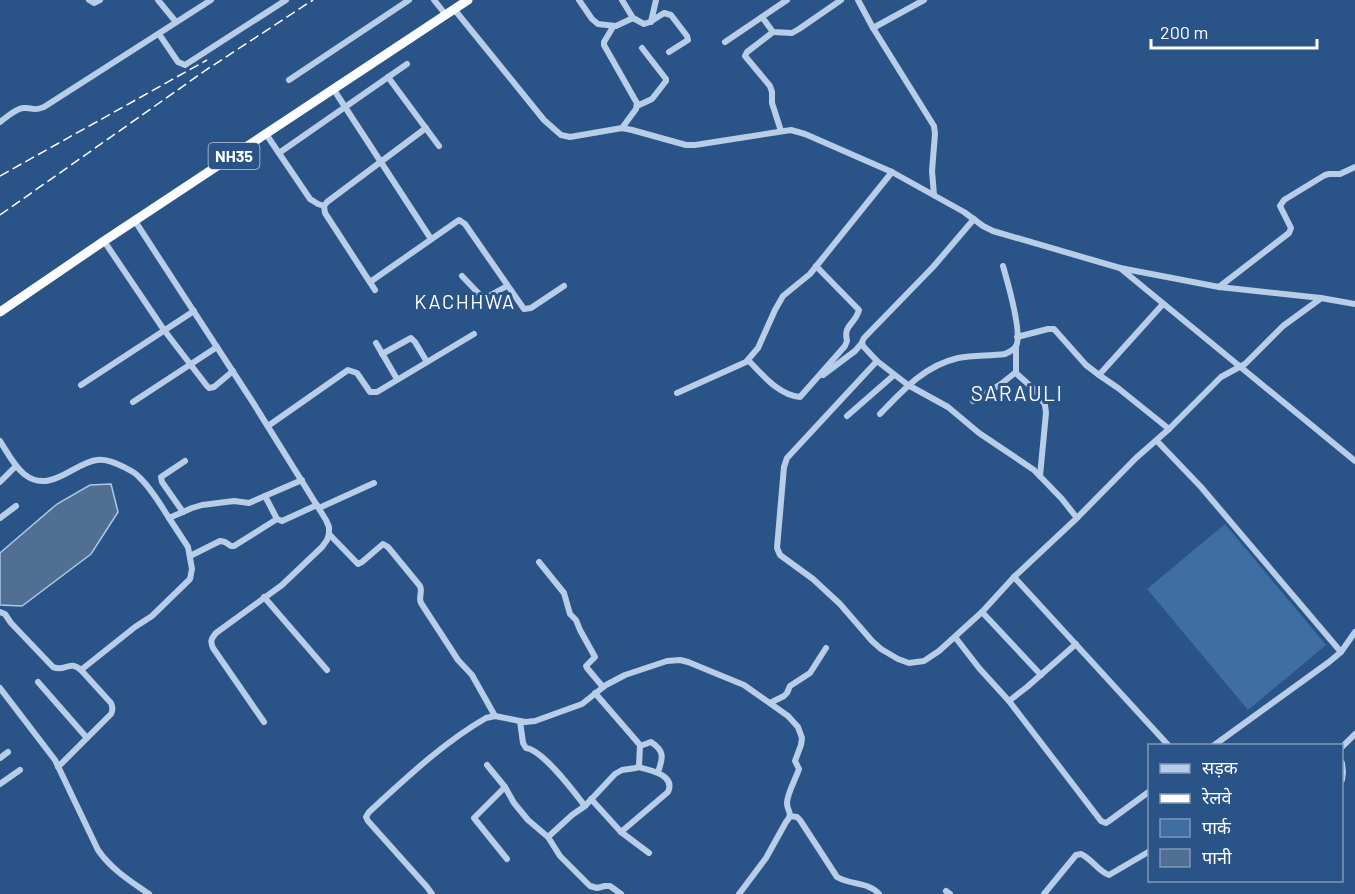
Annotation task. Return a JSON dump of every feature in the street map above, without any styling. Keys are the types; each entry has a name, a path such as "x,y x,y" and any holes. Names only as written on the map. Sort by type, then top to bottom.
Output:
{"highway":[{"name":"NH35","path":"0,312 468,0"}],"street":[{"path":"89,0 94,3 100,0"},
{"path":"158,0 176,22"},
{"path":"0,122 20,109 34,110 44,107 211,0"},
{"path":"159,34 178,62 185,65 286,0"},
{"path":"289,80 409,0"},
{"path":"434,0 446,15"},
{"path":"579,0 598,24 613,27"},
{"path":"622,0 633,18 644,24 664,14 671,15 688,38 687,42 669,52"},
{"path":"650,22 656,0"},
{"path":"725,42 787,0"},
{"path":"781,131 772,103 770,86 745,56 773,32 792,33 841,0"},
{"path":"858,0 933,126 935,134 932,171 934,195"},
{"path":"873,28 924,0"},
{"path":"454,9 553,129 561,135 570,137 622,128 686,145 695,145 791,130 892,172 987,228 1120,268 1219,287 1355,304"},
{"path":"762,17 773,32"},
{"path":"633,18 613,27 604,45 637,106"},
{"path":"622,128 637,106 652,99 666,81 642,48"},
{"path":"279,153 407,63"},
{"path":"388,77 439,146"},
{"path":"334,90 431,239"},
{"path":"375,290 325,213 324,206 426,128"},
{"path":"266,134 310,199 324,206"},
{"path":"1219,287 1289,233 1291,228 1280,208 1284,200 1325,175 1340,174 1355,167"},
{"path":"677,393 748,360 758,348 783,296 808,276 892,172"},
{"path":"813,383 862,344 864,338 933,267 974,219"},
{"path":"370,282 459,220 462,221 524,309 527,310 564,286"},
{"path":"135,221 268,426 329,527 327,540 322,547 294,574 216,633 212,639 213,648 264,722"},
{"path":"104,241 164,330 209,388 214,387 233,371"},
{"path":"748,360 776,386 795,396 801,396 845,346 846,330 860,312 816,266"},
{"path":"1003,266 1014,304 1017,338 1016,372 1036,391 1045,405 1040,476"},
{"path":"1120,268 1354,459"},
{"path":"462,276 481,296 489,296 507,286"},
{"path":"877,361 787,458 784,467 777,550 780,555 813,579 840,604 877,645 888,654 909,663 924,661 933,656 955,637 1221,376 1245,364 1283,326 1321,298"},
{"path":"1099,375 1163,304"},
{"path":"81,385 194,311"},
{"path":"1017,338 1054,329 1086,365 1169,429"},
{"path":"268,426 348,370 357,373 373,393 474,334"},
{"path":"382,354 411,338 427,362"},
{"path":"376,343 398,379"},
{"path":"862,344 894,375 948,407 979,433 1021,460 1040,476 1077,518"},
{"path":"880,414 908,385 927,370 947,361 965,357 1005,354 1016,346"},
{"path":"133,402 217,347"},
{"path":"973,401 1016,372"},
{"path":"847,416 894,375"},
{"path":"0,441 16,466 23,474 31,478 47,481 59,478 96,460 113,462 138,475 146,483 186,542 192,569 190,579 152,615 81,670"},
{"path":"1157,441 1201,487 1341,652"},
{"path":"183,512 162,482 161,477 185,461"},
{"path":"0,482 16,466"},
{"path":"169,518 197,506 230,501 249,503 302,480"},
{"path":"265,496 277,519 282,521 374,483"},
{"path":"0,518 16,506"},
{"path":"190,556 220,541 234,546 277,519"},
{"path":"329,534 358,564 383,544 394,553 420,586 421,603 458,660 474,678 495,716"},
{"path":"539,562 564,593 569,612 576,620 595,657 586,666 603,687"},
{"path":"1014,577 1166,744"},
{"path":"264,597 327,670"},
{"path":"0,612 5,614 53,668 60,670 73,665 81,670 113,707 111,714 58,767"},
{"path":"982,612 1041,675"},
{"path":"1215,744 1329,662 1341,652 1355,632"},
{"path":"955,637 1009,701 1101,821 1106,823 1148,792"},
{"path":"1009,701 1076,644"},
{"path":"770,703 784,696 790,686 810,673 826,648"},
{"path":"432,894 368,821 366,817 369,812 437,753 483,720 495,716 520,721 535,721 578,706 603,687 626,675 667,661 680,660 744,685 794,723 802,738 795,761 799,769 787,803 790,816 766,858 740,894"},
{"path":"38,682 87,738"},
{"path":"0,688 48,750 98,850 117,872 149,894"},
{"path":"596,693 640,746 638,767"},
{"path":"520,721 523,743 526,748 531,749 558,772 585,806"},
{"path":"1343,745 1355,734"},
{"path":"640,746 651,742 660,750 663,759 658,772"},
{"path":"0,758 8,752"},
{"path":"487,765 528,820 548,837 560,856 590,886 597,888 610,886 621,894"},
{"path":"548,837 585,806 619,771 638,767 662,774 670,784 670,790 621,832"},
{"path":"0,784 20,770"},
{"path":"505,787 474,818 507,859"},
{"path":"591,799 621,832 649,853"},
{"path":"790,816 800,820 837,877 875,889 879,894"},
{"path":"1044,894 1076,855 1087,856 1109,875 1148,852"}],"green space":[{"path":"1225,524 1326,645 1248,710 1147,589"}],"water":[{"path":"111,484 118,512 91,554 22,606 0,605 0,553 57,504 90,485"}],"railway":[{"path":"0,215 206,70 313,0"},
{"path":"0,176 207,60"}],"district":[{"name":"KACHHWA","path":"465,302"},
{"name":"SARAULI","path":"1017,394"}]}
